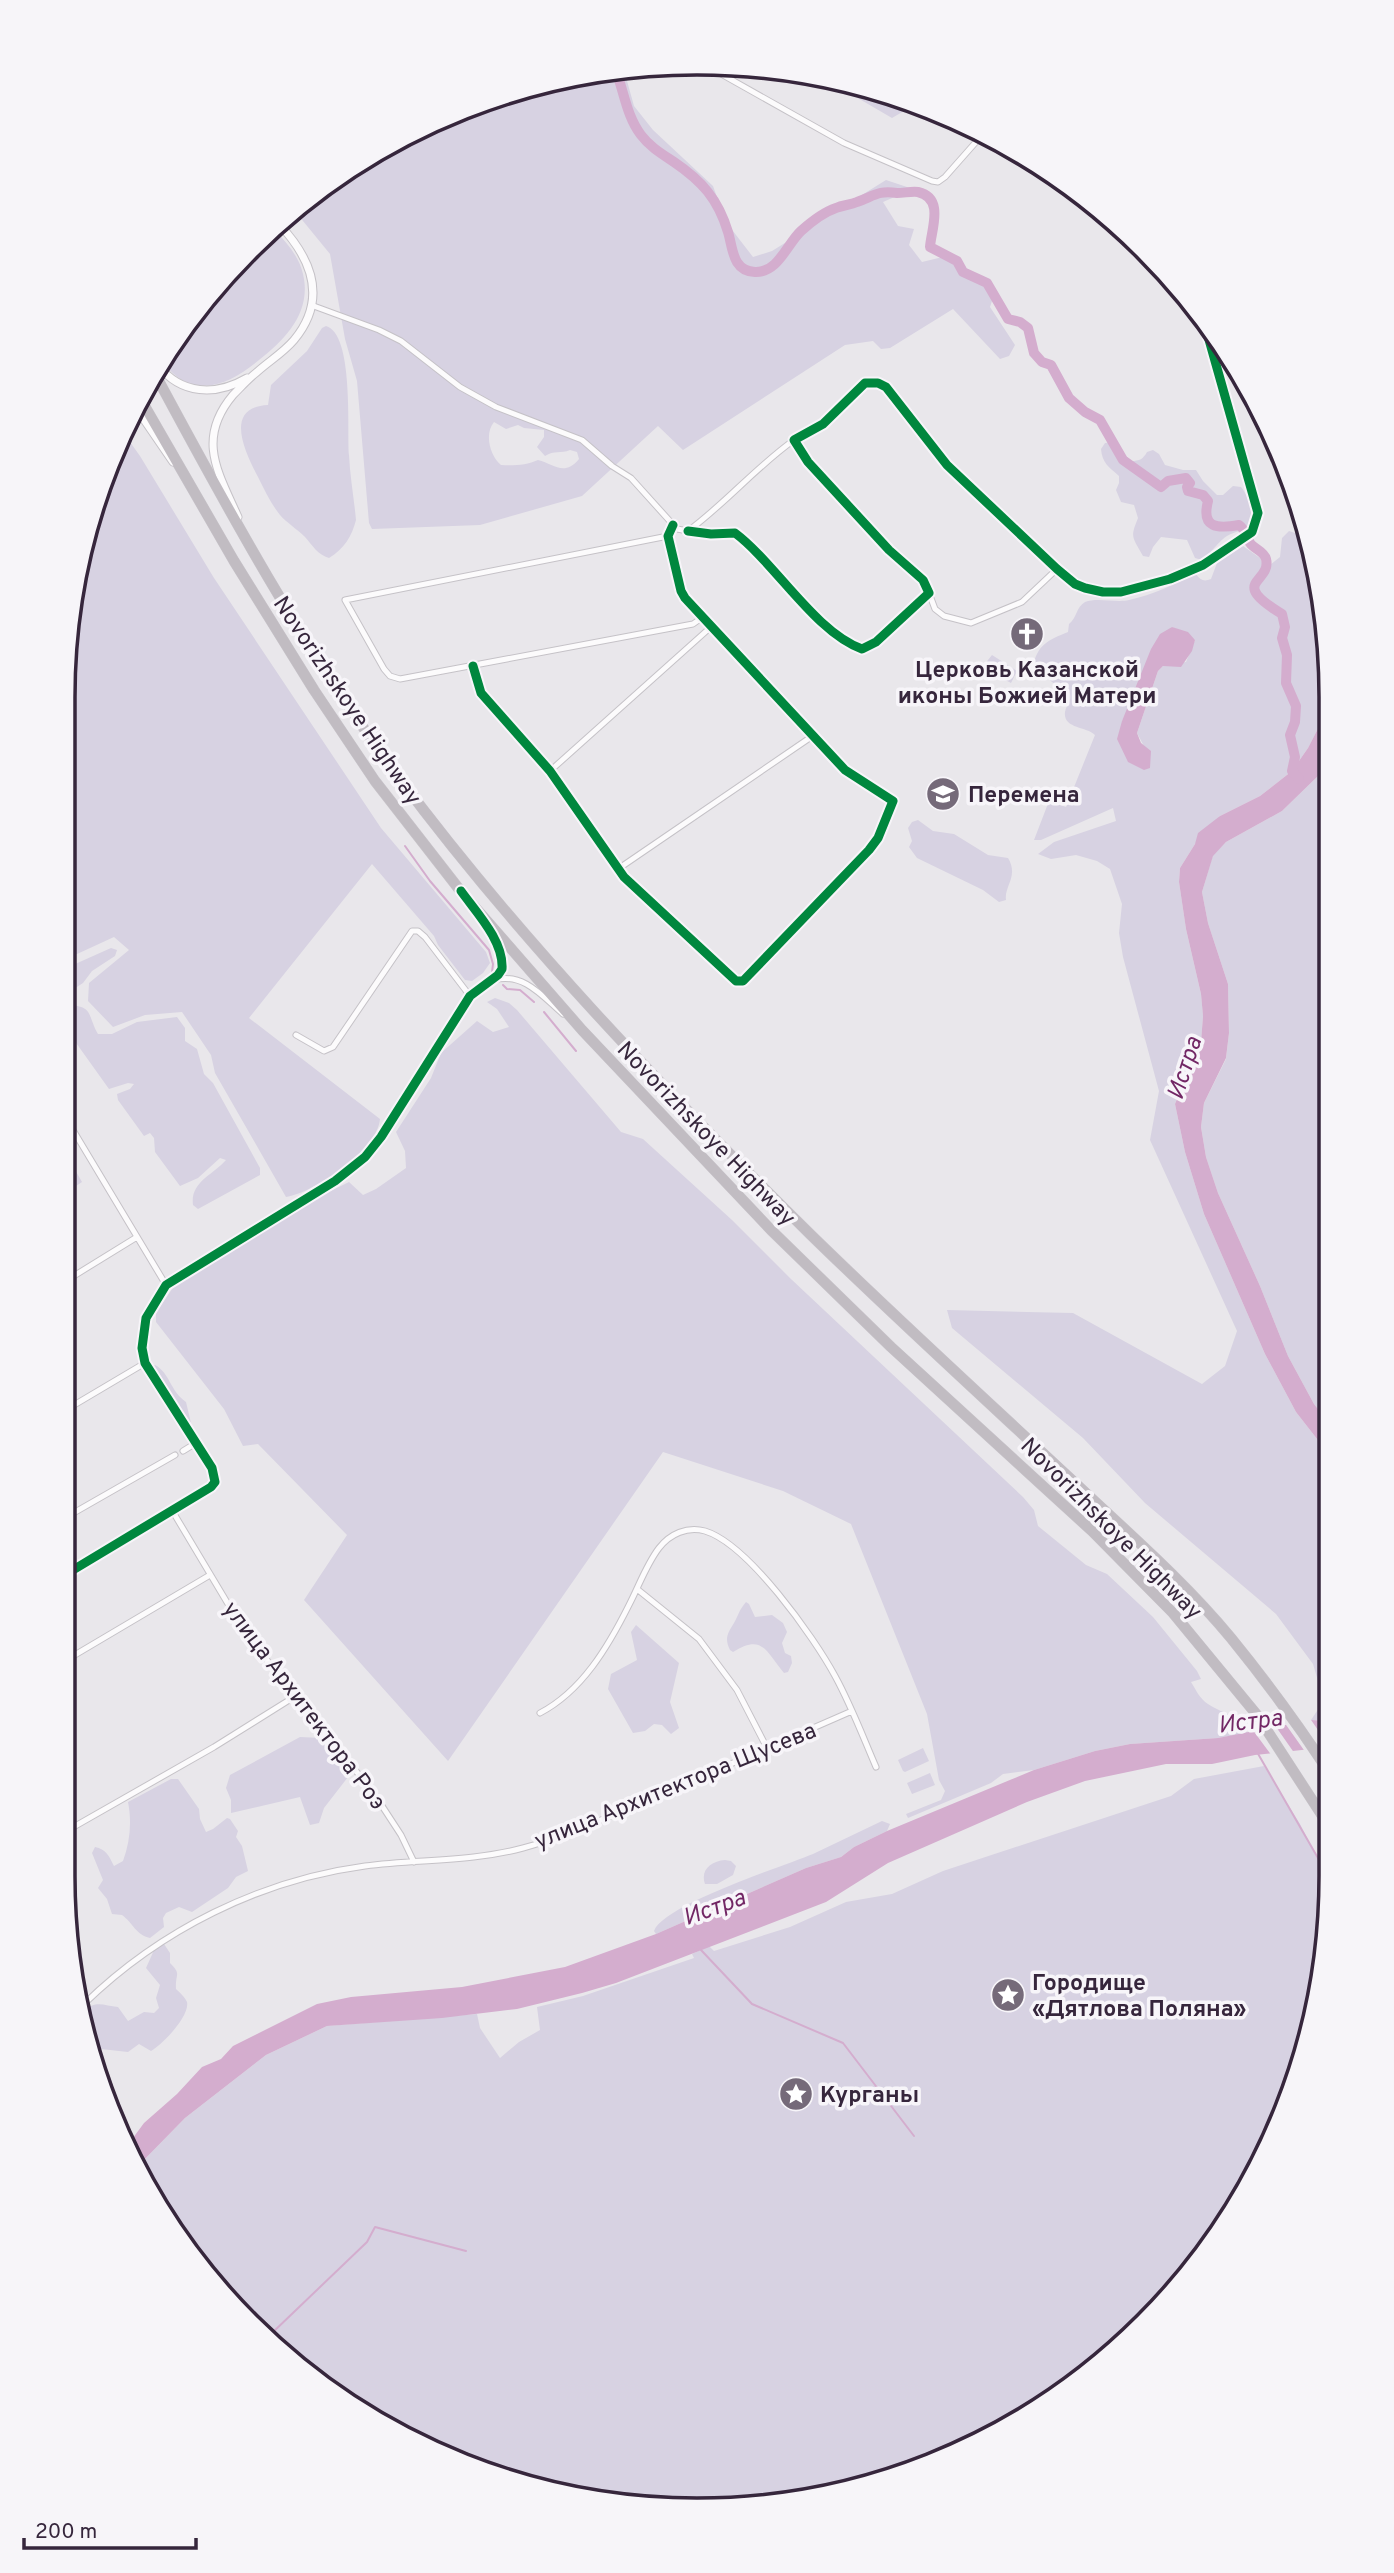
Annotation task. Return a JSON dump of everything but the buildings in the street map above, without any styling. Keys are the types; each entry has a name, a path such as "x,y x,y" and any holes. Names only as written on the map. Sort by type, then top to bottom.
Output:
{"highway":[{"name":"Novorizhskoye Highway","path":"160,384 254,552 310,646 394,771 466,863 593,1009 705,1129 838,1262 1162,1564 1228,1635 1319,1758"},
{"name":"Novorizhskoye Highway","path":"146,409 278,633 348,742 461,891 582,1030 691,1147 836,1293 1109,1548 1173,1613 1232,1683 1319,1810"}],"street":[{"path":"726,76 844,143 932,181 938,182 946,177 977,142"},
{"path":"254,552 218,474 212,442 216,423 225,405 256,372 295,339 306,321 313,284 308,264 285,231"},
{"path":"311,305 401,341 460,387 496,407 582,440 612,466 631,478 677,529 711,534 735,533 799,600 846,643 862,649 876,642 929,593"},
{"path":"688,531 713,513 733,492 794,440 831,417 865,383 878,383 886,387 947,465 1057,569 1085,588 1121,592 1170,579 1203,565 1243,539 1252,532 1258,513 1212,349"},
{"path":"166,374 183,386 205,391 228,387 256,372"},
{"path":"142,417 189,484"},
{"path":"794,440 808,462 889,550 923,580 935,609 944,616 971,624 1022,602 1057,569"},
{"path":"473,666 481,693 550,771 618,869 736,981 743,981 870,850 878,838 892,801 845,770 681,591 668,536 673,525"},
{"path":"668,536 345,600 384,669 396,678 694,624 703,617"},
{"path":"550,771 712,626"},
{"path":"618,869 814,735"},
{"path":"75,1569 206,1492 215,1482 212,1468 145,1363 142,1348 146,1318 166,1285 335,1181 358,1164 381,1137 470,996 502,969 501,954 494,940 461,891"},
{"path":"296,1035 324,1051 332,1047 412,930 425,937 470,996"},
{"path":"491,980 513,978 528,984 582,1030"},
{"path":"75,1134 166,1285"},
{"path":"75,1275 137,1237"},
{"path":"75,1404 145,1363"},
{"path":"183,1451 196,1443"},
{"path":"75,1512 176,1455"},
{"name":"улица Архитектора Роэ","path":"173,1512 237,1619 294,1697 371,1789 396,1827 414,1862"},
{"path":"540,1713 565,1698 586,1676 658,1549 667,1540 685,1530 696,1530 717,1536 753,1567 801,1623 835,1675 876,1768"},
{"path":"75,1654 210,1575"},
{"path":"637,1589 699,1639 737,1690 767,1748"},
{"path":"75,1826 214,1747 294,1697"},
{"name":"улица Архитектора Щусева","path":"94,1994 174,1935 203,1918 271,1887 321,1873 366,1866 470,1858 562,1836 852,1711"},
{"path":"87,1997 94,1994"},
{"path":"88,2000 94,1994"}],"shaded area":[{"path":"627,80 634,106 653,130 713,186 726,222 753,257 772,251 886,180 913,189 883,202 898,226 914,229 909,245 922,262 947,256 996,289 990,307 1015,345 1009,356 1000,359 953,309 890,348 881,349 873,341 845,345 683,450 658,426 582,496 480,525 372,529 369,523 357,381 345,339 330,254 301,219 352,180 386,159 422,139 497,108 576,87","holes":["494,422 506,429 518,425 544,430 544,437 537,447 545,456 570,450 577,452 579,459 564,468 538,460 520,465 501,465 491,451 491,427"]},
{"path":"852,95 904,111 892,118"},
{"path":"280,236 301,267 305,288 300,312 287,334 247,369 222,382 209,386 197,385 170,369 204,319 257,257"},
{"path":"326,326 335,333 345,364 356,520 347,542 329,558 318,552 277,511 253,467 241,432 246,414 254,408 268,405 271,385 307,351"},
{"path":"130,442 214,578 381,828 486,952 490,963 483,973 472,981 465,980 434,936 372,864 249,1018 380,1119 377,1131 368,1143 343,1168 312,1187 286,1197 215,1073 211,1055 182,1012 145,1015 113,1027 88,1001 89,983 129,950 114,937 75,955 75,697 87,576 108,497"},
{"path":"1112,442 1131,461 1141,459 1153,450 1159,454 1165,465 1196,470 1217,495 1223,495 1233,486 1241,487 1250,504 1252,524 1224,538 1202,560 1195,558 1187,540 1161,537 1149,557 1143,556 1133,537 1138,518 1134,505 1121,502 1116,490 1119,476 1103,458 1101,449 1105,443"},
{"path":"1289,531 1297,534 1313,616 1319,727 1292,771 1260,796 1220,816 1195,844 1180,868 1179,882 1186,929 1201,994 1203,1016 1201,1042 1193,1068 1175,1104 1185,1152 1204,1214 1265,1354 1296,1412 1319,1441 1319,1684 1313,1664 1276,1614 1145,1503 1083,1438 952,1328 947,1310 1073,1313 1202,1384 1225,1366 1237,1331 1150,1140 1159,1091 1123,957 1119,933 1122,904 1110,869 1097,861 1076,855 1051,859 1038,854 1054,842 1116,821 1113,808 1041,840 1034,840 1049,801 1066,807 1095,735 1071,724 1065,718 1070,699 1069,690 1066,693 1033,667 1041,648 1068,632 1069,624 1085,602 1138,598 1196,574 1202,580 1209,580 1217,563 1243,546 1260,558 1263,564 1270,565 1280,557 1282,538","holes":["1172,627 1195,640 1186,662 1163,666 1158,671 1137,733 1145,748 1122,721"]},
{"path":"1172,627 1188,632 1195,640 1192,651 1181,667 1163,666 1158,671 1137,733 1141,743 1151,751 1150,768 1144,770 1128,762 1117,739 1151,649 1160,634"},
{"path":"992,655 1017,671 1011,683 984,669"},
{"path":"1319,727 1317,777 1282,811 1226,842 1213,856 1202,892 1208,923 1228,984 1229,1033 1226,1058 1204,1103 1201,1127 1206,1157 1218,1193 1288,1356 1319,1410 1319,1441 1296,1412 1265,1354 1204,1214 1185,1152 1175,1104 1193,1068 1201,1042 1203,1016 1201,994 1186,929 1179,882 1180,868 1195,844 1198,833 1220,816 1260,796 1292,771"},
{"path":"1319,774 1319,1410 1288,1356 1218,1193 1206,1157 1201,1127 1204,1103 1226,1059 1229,1033 1228,984 1208,923 1202,892 1213,855 1226,842 1282,811"},
{"path":"918,820 933,831 954,834 988,855 1008,858 1012,876 1006,900 999,902 983,890 917,858 909,847 912,841 908,828 912,822"},
{"path":"111,948 117,950 115,956 92,971 75,988 75,964"},
{"path":"495,998 509,1003 517,1010 621,1132 643,1139 1023,1497 1034,1510 1038,1526 1086,1565 1107,1574 1153,1617 1197,1671 1201,1679 1191,1682 1200,1697 1234,1718 1248,1733 1218,1738 1130,1744 1095,1751 1034,1770 1003,1774 991,1783 908,1818 906,1814 941,1800 945,1791 939,1780 927,1714 851,1524 783,1491 663,1452 448,1761 304,1600 347,1535 258,1444 243,1446 224,1409 156,1322 156,1313 174,1286 296,1208 349,1182 363,1195 406,1168 405,1151 396,1132 431,1078 441,1053 477,1021 493,1032 509,1027 497,1009 487,1002"},
{"path":"75,1006 82,1007 89,1013 98,1034 112,1034 137,1022 177,1017 185,1028 185,1041 197,1049 204,1074 213,1083 260,1168 260,1175 198,1209 193,1205 195,1190 226,1160 220,1158 198,1178 180,1186 155,1152 154,1138 150,1133 144,1136 118,1100 117,1094 130,1089 134,1084 128,1083 109,1089 75,1041"},
{"path":"75,1170 82,1182 75,1187"},
{"path":"155,1365 186,1402 191,1423 160,1383 153,1366"},
{"path":"746,1602 755,1617 772,1615 783,1623 787,1632 782,1643 785,1653 791,1656 792,1663 788,1672 784,1673 768,1652 758,1645 751,1644 733,1652 730,1650 728,1636"},
{"path":"636,1625 679,1663 670,1702 679,1728 671,1734 662,1725 654,1724 645,1731 633,1733 608,1689 611,1674 637,1660 631,1632"},
{"path":"1319,1708 1319,1720 1311,1720"},
{"path":"1319,1720 1319,1748 1255,1755 1212,1764 1166,1764 1085,1781 1027,1802 888,1863 826,1902 616,1983 517,2009 442,2018 327,2026 266,2055 185,2118 144,2160 133,2138 144,2123 202,2067 221,2059 233,2046 317,2004 351,1997 462,1987 565,1967 656,1934 806,1868 841,1857 854,1847 887,1831 1034,1770 1095,1751 1130,1744 1218,1738"},
{"path":"300,1737 321,1738 339,1758 348,1777 324,1808 319,1823 310,1825 300,1797 231,1813 231,1800 226,1788 230,1775"},
{"path":"923,1748 929,1761 903,1771 898,1760"},
{"path":"1264,1766 1300,1824 1319,1862 1317,1917 1307,1997 1286,2076 1255,2151 1214,2221 1190,2254 1137,2316 1107,2343 1042,2393 1008,2414 972,2434 897,2465 818,2486 697,2498 576,2486 497,2465 459,2450 422,2434 352,2393 319,2369 257,2316 204,2254 180,2221 144,2160 185,2118 266,2055 327,2026 477,2014 480,2028 500,2058 519,2042 540,2030 537,2007 583,1996 694,1958 692,1954 709,1946 714,1951 790,1927 846,1902 892,1894 943,1871 1171,1796 1194,1779"},
{"path":"930,1773 935,1785 912,1794 907,1783"},
{"path":"171,1779 178,1779 199,1809 206,1832 227,1818 230,1819 238,1831 236,1837 242,1846 248,1871 236,1877 228,1888 192,1912 179,1907 166,1913 163,1918 164,1927 150,1938 138,1932 122,1915 112,1914 107,1899 98,1888 103,1880 92,1853 95,1847 102,1849 114,1866 123,1861 130,1832 128,1802"},
{"path":"882,1821 890,1824 887,1831 854,1847 841,1857 806,1868 656,1934 654,1931 662,1921 701,1898 813,1854"},
{"path":"725,1860 736,1866 733,1875 717,1884 705,1884 704,1874 708,1867"},
{"path":"164,1944 170,1953 170,1963 177,1972 176,1989 187,2002 184,2015 168,2037 151,2051 139,2044 128,2052 100,2049 89,2007 101,2004 118,2007 128,2021 144,2012 154,2013 159,2008 156,1998 160,1985 146,1968 155,1948"}],"pier":[{"path":"1309,1717 1319,1732 1319,1752 1306,1753 1284,1722"},
{"path":"1274,1724 1295,1754 1272,1756 1252,1729"}],"waterway":[{"path":"619,81 636,128 652,147 693,176 708,192 724,220 735,258 747,271 770,268 801,231 831,210 880,193 916,192 926,195 934,208 930,247 957,261 963,272 987,283 1008,319 1020,322 1028,328 1034,353 1042,362 1051,365 1069,398 1085,412 1100,420 1123,460 1161,487 1168,481 1186,478 1190,483 1188,491 1203,495 1208,501 1206,510 1209,522 1224,527 1239,525 1250,543 1265,556 1266,567 1254,588 1257,595 1282,614 1285,627 1282,638 1287,655 1286,683 1296,706 1295,722 1290,735 1295,757 1292,771 1299,779"},
{"path":"405,846 430,881 489,950 492,972"},
{"path":"503,985 507,989 520,990 534,1002"},
{"path":"544,1012 576,1051"},
{"path":"1257,1752 1319,1860"},
{"path":"701,1950 752,2004 843,2043 914,2136"},
{"path":"274,2331 367,2242 375,2227 466,2251"}],"cycle path":[{"path":"688,531 735,533 828,628 862,649 876,642 929,593 923,580 889,550 808,462 794,440 823,424 865,383 878,383 886,387 947,465 1075,584 1103,592 1121,592 1170,579 1203,565 1252,532 1258,513 1212,349"},
{"path":"473,666 481,693 550,771 624,877 736,981 743,981 869,850 878,838 893,801 845,770 685,598 668,536 673,525"},
{"path":"75,1569 211,1487 215,1482 212,1468 145,1363 142,1348 146,1318 166,1285 335,1181 365,1157 381,1137 470,996 502,969 499,948 494,938 461,891"}],"place":[{"name":"Церковь Казанской иконы Божией Матери","path":"1027,634"},
{"name":"Перемена","path":"943,794"},
{"name":"Городище «Дятлова Поляна»","path":"1008,1995"},
{"name":"Курганы","path":"796,2094"}],"water label":[{"name":"Истра","path":"1184,1068"},
{"name":"Истра","path":"1250,1721"},
{"name":"Истра","path":"714,1907"}]}
